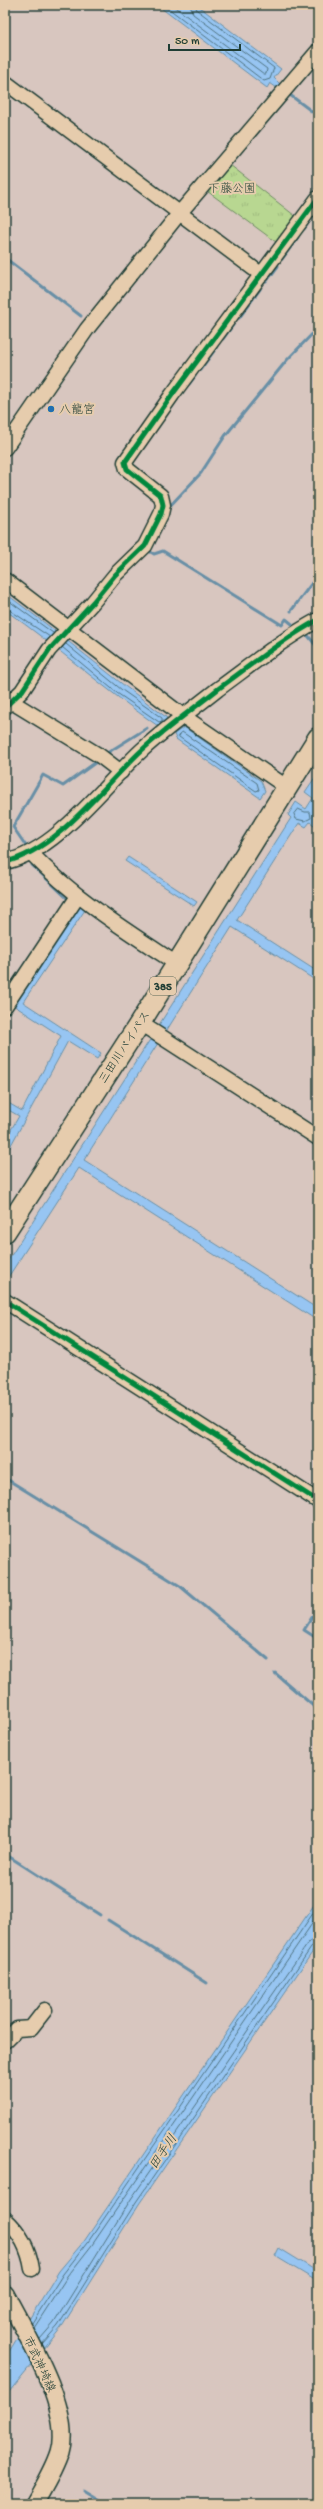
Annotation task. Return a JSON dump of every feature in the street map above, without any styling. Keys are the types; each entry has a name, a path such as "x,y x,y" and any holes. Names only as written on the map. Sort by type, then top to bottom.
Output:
{"highway":[{"name":"三田川バイパス","path":"5,1232 140,1023 318,738"}],"main road":[{"name":"市武神埼線","path":"5,2294 54,2391 61,2418 60,2451 34,2504"}],"street":[{"path":"5,448 87,329 178,215 318,51"},
{"path":"5,82 178,215 262,275"},
{"path":"121,772 100,756 8,704 22,691 51,647 115,575 145,546 161,514 163,505 161,496 127,469 126,462 172,395 318,198"},
{"path":"5,580 67,630 183,716 288,788"},
{"path":"5,862 31,853 74,818 141,751 183,716 256,661 318,620"},
{"path":"31,853 97,912 177,964"},
{"path":"5,1006 78,896"},
{"path":"140,1023 318,1138"},
{"path":"5,1301 318,1501"},
{"path":"5,2041 17,2029 31,2028 45,2010"},
{"path":"5,2218 14,2226 29,2250 32,2269"}],"green space":[{"name":"下藤公園","path":"230,165 299,219 280,245 207,191"}],"water":[{"path":"157,5 197,5 281,69 274,78 280,84 277,88 270,83 267,88"},
{"path":"5,593 166,717 168,721 163,726 158,726 119,698 5,610"},
{"path":"184,727 261,781 265,791 260,798 176,739 174,734"},
{"path":"318,773 318,809 315,814 318,816 318,828 310,822 306,827 299,823 237,920 318,972 318,982 232,927 165,1033 157,1028 291,818 288,815 296,802 306,809 313,798 305,792"},
{"path":"128,857 197,902 194,906 125,861"},
{"path":"80,905 85,910 23,1002 101,1053 97,1059 68,1041 5,1156 5,1140 19,1116 5,1108 5,1101 22,1111 61,1036 13,1005"},
{"path":"151,1038 158,1043 84,1160 318,1309 318,1321 79,1168 5,1282 5,1265"},
{"name":"田手川","path":"318,1899 318,1944 139,2204 61,2328 5,2397 5,2358 59,2271 85,2240"},
{"path":"279,2248 318,2272 318,2282 275,2256"}],"waterway":[{"path":"290,95 318,116"},
{"path":"304,229 311,219"},
{"path":"282,259 298,237"},
{"path":"5,258 81,316"},
{"path":"266,282 278,266"},
{"path":"239,318 260,289"},
{"path":"223,339 233,325"},
{"path":"167,509 201,473 225,436 287,360 318,328"},
{"path":"200,370 216,348"},
{"path":"189,384 195,376"},
{"path":"147,550 154,554 163,551 282,625 286,619 297,628"},
{"path":"291,611 318,575"},
{"path":"305,632 318,648"},
{"path":"107,753 147,728"},
{"path":"26,846 13,827 43,775 63,786 99,760"},
{"path":"32,865 69,900"},
{"path":"5,1478 180,1586 268,1660"},
{"path":"318,1608 304,1630 318,1639"},
{"path":"275,1673 318,1710"},
{"path":"5,1854 100,1915"},
{"path":"108,1920 207,1983"},
{"path":"83,2490 106,2504"}],"cycle path":[{"path":"5,707 22,691 49,650 93,602 115,575 145,546 161,514 163,505 161,496 127,469 125,462 172,395 318,198"},
{"path":"5,862 24,855 43,845 79,815 127,764 160,734 267,653 292,635 318,620"},
{"path":"5,1301 318,1501"}],"place":[{"name":"八龍宮","path":"51,409"}]}
